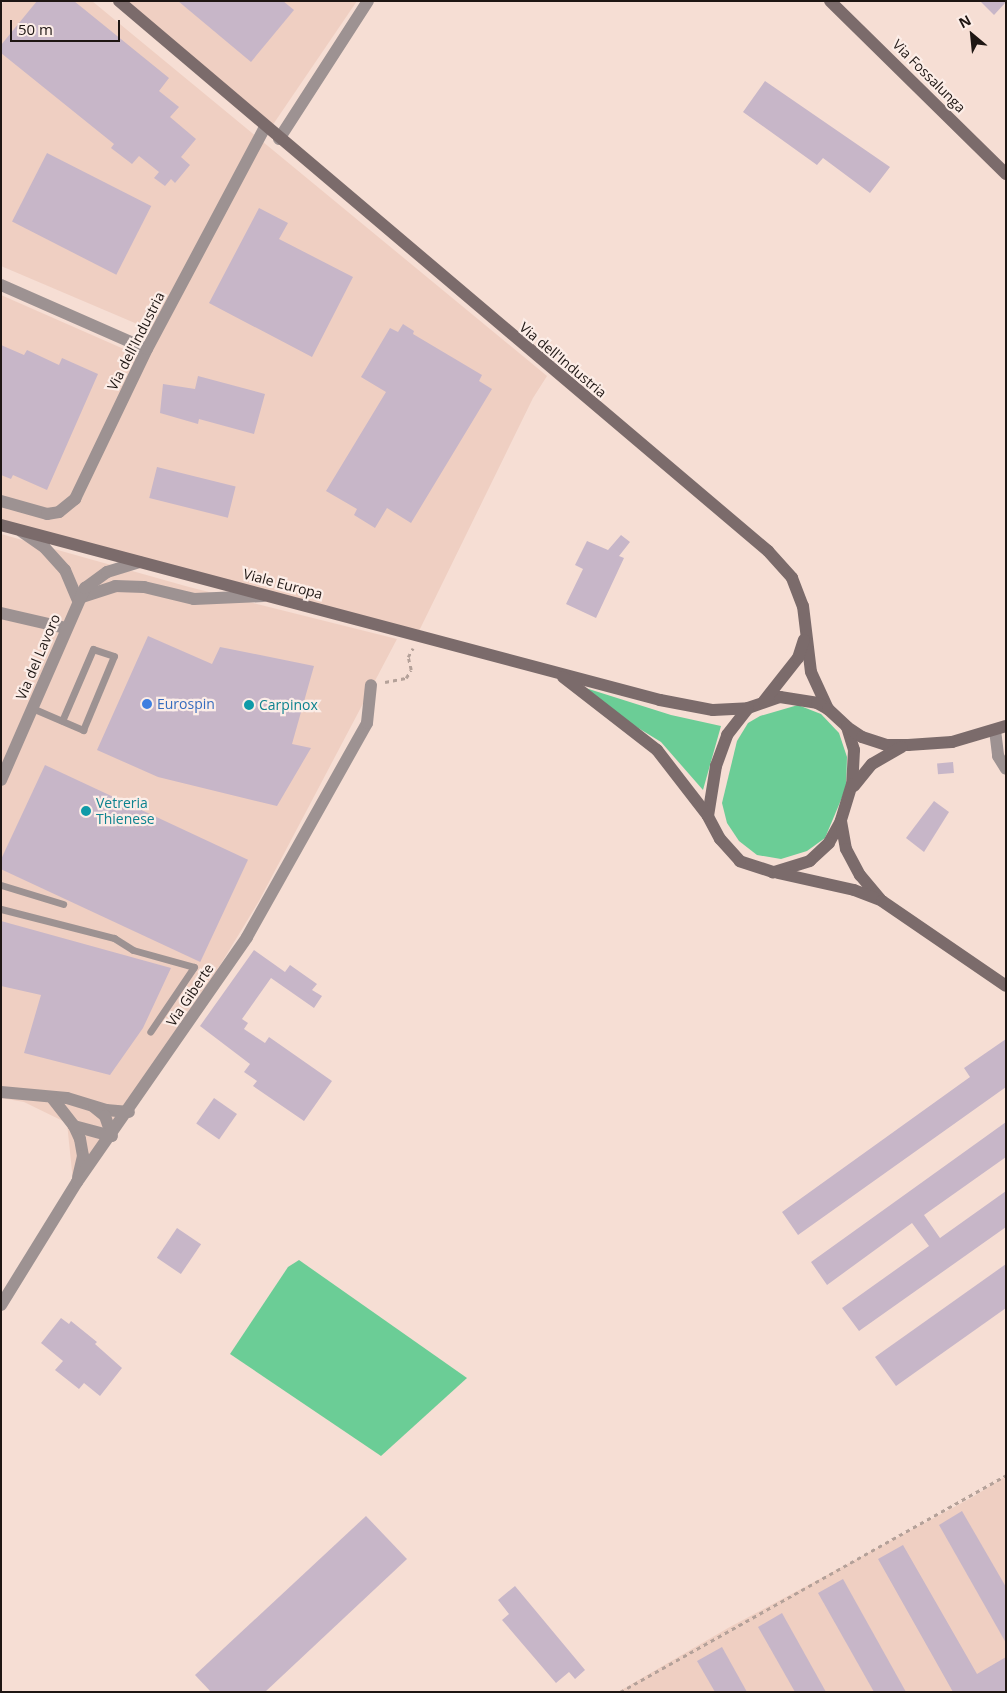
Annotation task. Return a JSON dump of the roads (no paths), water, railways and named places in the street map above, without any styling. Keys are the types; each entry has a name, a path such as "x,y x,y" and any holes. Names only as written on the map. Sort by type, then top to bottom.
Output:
{"main road":[{"name":"Via dell'Industria","path":"119,1 768,551 792,578 803,606 805,638 812,672 828,709"},
{"name":"Via Fossalunga","path":"830,1 1006,174"},
{"name":"Viale Europa","path":"1,525 273,596 418,638 557,672 660,700 713,710 748,708"},
{"name":"Via dell'Industria","path":"764,701 798,658 805,638"},
{"path":"557,672 657,750 708,816 720,839 740,861 773,872 834,884 882,901 1006,986"},
{"path":"708,816 716,766 727,735 748,708 764,701 792,697 828,709 847,727 862,737 886,745 952,742 1000,728"},
{"path":"773,872 810,861 829,843 842,821 854,762 847,727"},
{"path":"849,794 872,764 908,745"},
{"path":"842,821 846,848 860,875 882,901"}],"street":[{"path":"279,138 368,1"},
{"name":"Via dell'Industria","path":"1,501 47,514 58,512 75,499 148,349 266,127"},
{"path":"1,285 148,349"},
{"path":"21,531 45,548 65,570 78,600 89,592 115,586 144,587 194,599 273,596"},
{"name":"Via del Lavoro","path":"1,780 78,600 86,588 106,572 139,562"},
{"path":"1,613 66,628"},
{"name":"Via Giberte","path":"1,1305 77,1182 112,1136 247,937 367,723 371,685"},
{"path":"1000,728 998,756 1006,769"},
{"path":"1,1092 53,1099 67,1098 93,1106 128,1112"},
{"path":"53,1099 74,1126 83,1156 77,1182"},
{"path":"93,1106 105,1116 112,1136"},
{"path":"74,1126 112,1136"}],"lane":[{"path":"32,708 62,721 83,730 114,656 93,649 62,721"},
{"path":"1,885 64,904"},
{"path":"1,910 114,938 133,950 194,967 150,1032"}],"place":[{"name":"Eurospin","path":"147,704"},
{"name":"Carpinox","path":"249,705"},
{"name":"Vetreria Thienese","path":"86,811"}]}
